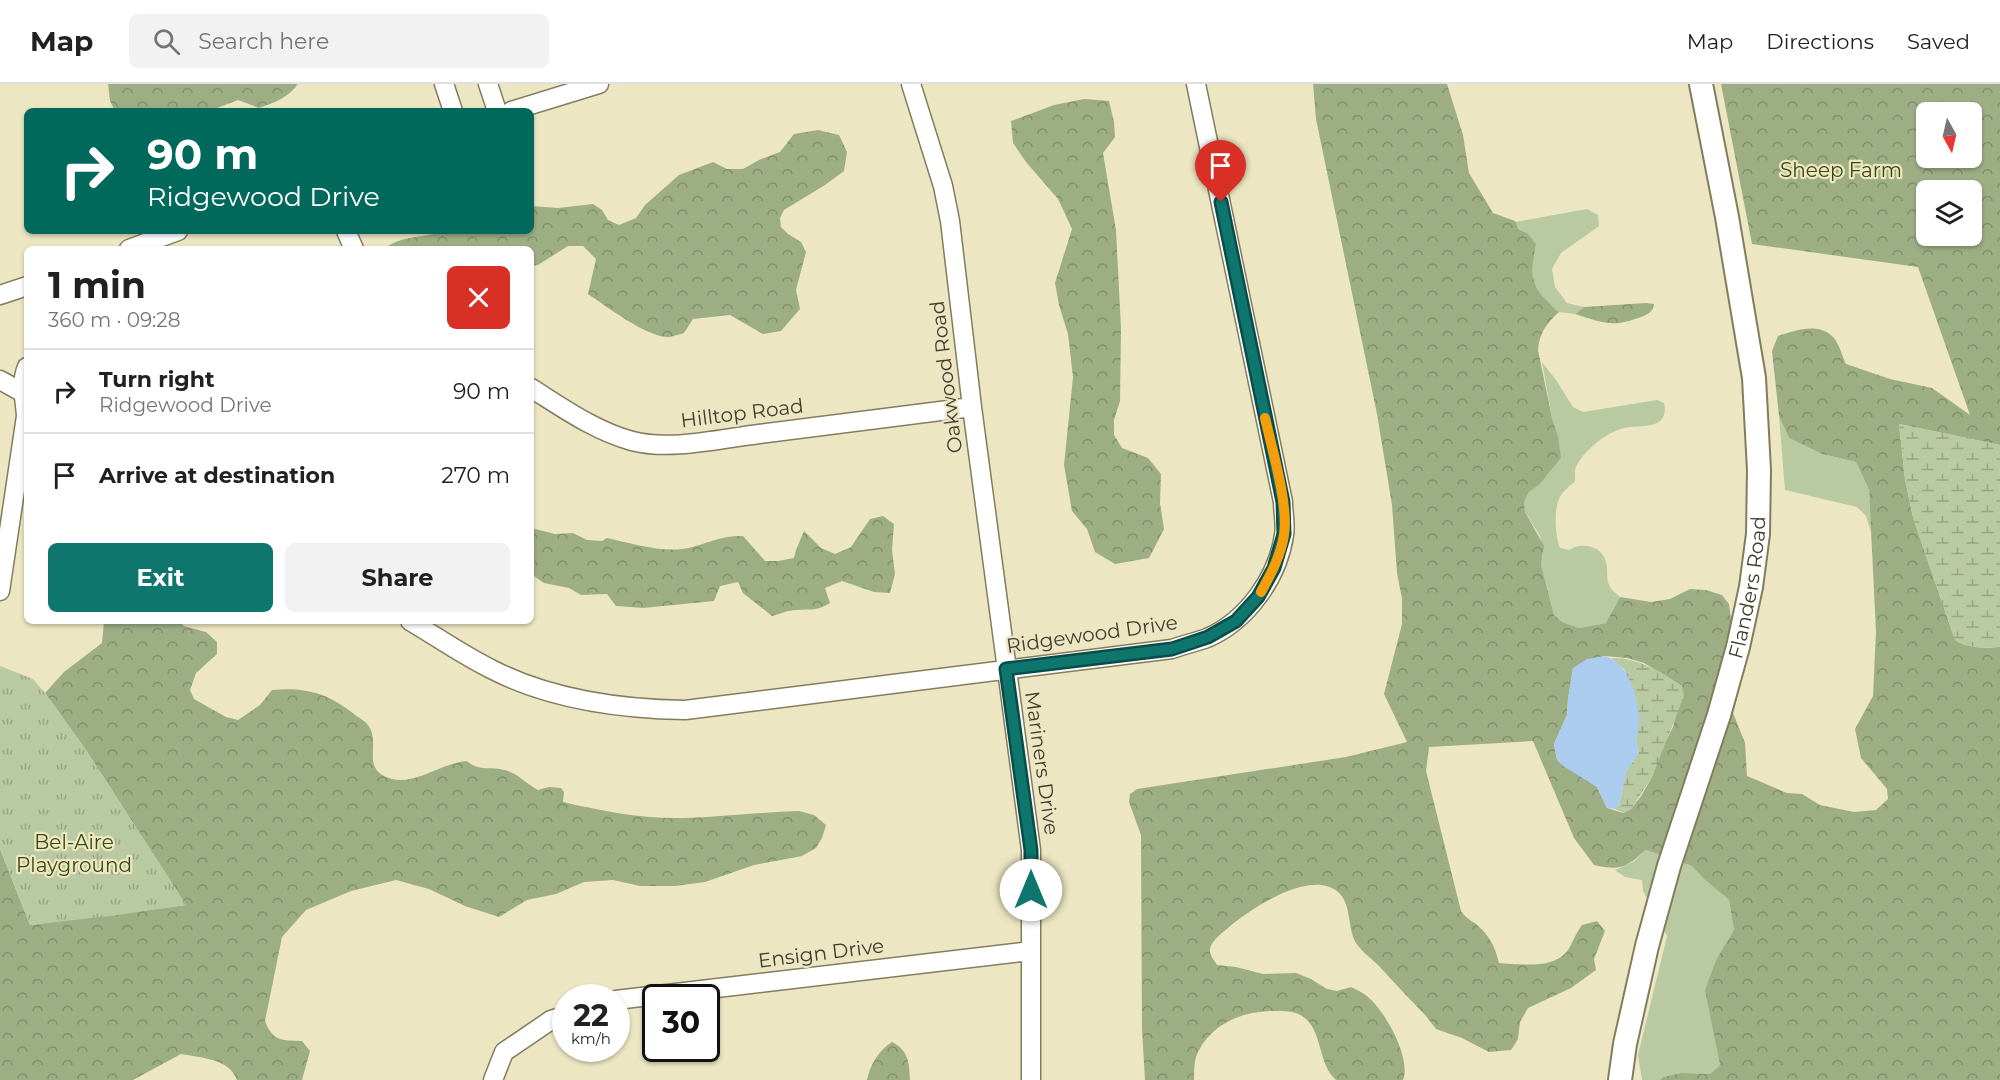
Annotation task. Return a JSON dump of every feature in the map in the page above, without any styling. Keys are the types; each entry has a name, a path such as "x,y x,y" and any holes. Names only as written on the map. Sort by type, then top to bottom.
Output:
{"street":[{"path":"444,84 452,108"},
{"path":"489,84 496,108"},
{"path":"521,108 599,84"},
{"name":"Oakwood Road","path":"911,84 949,212 1006,669"},
{"name":"Ridgewood Drive","path":"415,624 494,671 522,681 585,701 640,710 685,710 1172,649 1208,637 1236,621 1258,597 1274,568 1284,534 1283,502 1196,84"},
{"name":"Flanders Road","path":"1620,1080 1625,1044 1647,946 1669,866 1719,715 1738,647 1751,587 1758,534 1760,470 1754,378 1727,217 1701,84"},
{"path":"137,246 170,234"},
{"path":"0,295 24,287"},
{"path":"0,380 24,393"},
{"name":"Hilltop Road","path":"534,390 597,428 613,435 649,444 711,440 972,407"},
{"path":"0,591 24,429"},
{"name":"Mariners Drive","path":"1006,669 1031,850 1031,1080"},
{"name":"Ensign Drive","path":"630,998 1030,951"},
{"path":"494,1080 504,1052 552,1020"}],"green space":[{"path":"108,84 298,84 286,96 259,108 238,100 217,108 114,108 110,101"},
{"name":"Sheep Farm","path":"1313,84 1447,84 1463,135 1469,173 1493,213 1515,221 1519,229 1528,234 1536,244 1534,282 1543,296 1559,312 1544,329 1538,350 1561,458 1539,485 1529,492 1524,502 1525,512 1544,546 1541,565 1554,615 1562,622 1579,628 1606,623 1620,597 1651,602 1670,599 1690,589 1706,590 1722,595 1729,604 1740,687 1733,713 1745,743 1747,776 1787,793 1802,794 1820,805 1854,812 1876,810 1888,799 1887,789 1861,758 1855,729 1873,696 1876,631 1869,490 1856,462 1822,454 1789,438 1779,416 1772,351 1778,336 1807,329 1821,330 1833,337 1846,364 1890,379 1932,388 1970,415 1918,267 1752,244 1721,84 2000,84 2000,445 1899,424 1905,479 1913,518 1955,640 1982,648 2000,647 2000,1080 1660,1080 1663,1077 1681,1073 1710,1074 1720,1065 1705,990 1717,958 1734,930 1729,900 1692,866 1646,850 1633,861 1617,868 1594,865 1574,838 1533,741 1429,747 1426,771 1461,911 1488,937 1499,963 1526,965 1554,961 1568,950 1582,925 1597,921 1605,931 1594,959 1596,970 1571,988 1528,1008 1520,1022 1518,1039 1511,1050 1489,1052 1462,1038 1436,1029 1356,943 1345,903 1338,892 1326,886 1312,885 1280,894 1250,911 1215,940 1210,949 1211,955 1217,965 1263,974 1296,973 1327,989 1337,991 1351,987 1362,993 1372,1000 1394,1033 1403,1059 1405,1070 1403,1080 1336,1080 1326,1065 1314,1029 1309,1022 1295,1013 1278,1011 1247,1014 1217,1029 1201,1046 1196,1057 1194,1080 1145,1080 1142,1029 1141,835 1129,802 1130,794 1137,789 1346,757 1407,742 1384,694 1402,624 1402,599 1397,573 1392,505 1377,414 1316,119","holes":["1604,656 1627,658 1644,663 1682,686 1673,727 1660,752 1652,777 1631,809 1623,813 1607,808 1597,787 1557,760 1554,744 1567,715 1573,668"]},
{"path":"1084,99 1109,101 1114,122 1115,137 1103,153 1116,230 1121,328 1120,401 1114,420 1114,435 1122,448 1148,458 1161,474 1160,503 1164,529 1149,558 1115,564 1095,552 1087,529 1072,511 1064,465 1073,377 1068,334 1055,283 1072,229 1058,199 1013,143 1011,121 1054,105"},
{"path":"818,130 839,135 847,152 844,171 784,210 780,218 781,227 801,242 806,252 796,290 800,309 781,331 763,334 730,315 693,319 684,333 672,337 651,333 628,321 588,294 596,259 583,246 568,246 534,266 534,246 389,246 405,239 432,234 534,234 534,206 558,208 593,204 602,210 608,220 619,225 636,218 645,205 679,175 713,162 727,169 743,169 780,152 794,134"},
{"path":"1587,209 1598,215 1599,226 1561,253 1552,269 1555,287 1567,303 1584,307 1575,314 1559,312 1544,299 1533,283 1533,259 1536,244 1515,222"},
{"path":"1654,304 1650,312 1623,322 1601,322 1575,314 1584,307"},
{"path":"1542,362 1573,407 1583,412 1657,400 1664,403 1664,414 1657,423 1615,431 1595,444 1576,467 1575,481 1558,500 1556,522 1560,548 1569,550 1579,546 1589,546 1599,551 1606,562 1609,584 1620,597 1606,623 1579,628 1562,622 1554,615 1541,565 1543,554 1540,536 1525,512 1524,502 1529,492 1539,485 1558,436 1552,418"},
{"path":"1779,416 1789,438 1822,454 1856,462 1869,490 1871,532 1866,516 1857,507 1785,490"},
{"path":"1899,424 2000,445 2000,647 1982,648 1955,640 1913,518 1905,479"},
{"path":"883,516 894,524 892,550 895,574 890,593 874,592 842,581 825,588 830,603 814,609 790,611 772,616 743,593 738,582 720,586 714,601 643,608 616,606 607,594 581,595 569,588 544,583 534,576 534,529 555,534 573,533 587,540 602,541 607,538 645,547 673,550 697,546 726,537 743,536 765,561 778,561 794,558 804,531 821,548 835,554 851,547 870,519"},
{"path":"104,624 182,624 206,632 217,642 217,654 196,673 190,690 194,699 226,717 238,720 260,705 272,690 306,691 325,696 368,725 372,732 376,769 382,775 392,779 410,779 467,761 481,768 509,771 538,790 549,787 561,788 564,792 563,802 607,811 637,816 683,818 799,811 814,815 826,825 816,848 802,856 754,865 705,882 675,886 640,886 613,880 584,882 556,894 527,900 499,917 465,906 429,889 396,880 351,891 306,910 282,937 265,1021 275,1036 284,1040 302,1041 310,1051 302,1080 237,1080 228,1067 221,1063 181,1054 133,1080 0,1080 0,849 30,925 186,905 86,750 45,693 64,672 102,643"},
{"path":"1611,658 1631,660 1657,671 1682,686 1684,696 1652,777 1631,809 1623,813 1615,809 1619,805 1626,772 1639,752 1636,744 1638,729 1624,669"},
{"name":"Bel-Aire Playground","path":"0,666 33,679 45,693 86,750 186,905 30,925 0,849"},
{"path":"1646,850 1692,866 1729,900 1734,930 1717,958 1712,1019 1720,1065 1710,1074 1681,1073 1663,1077 1660,1080 1642,1080 1638,1055 1667,936 1643,891 1642,880 1625,877 1615,870 1633,862"},
{"path":"892,1042 905,1053 910,1080 867,1080 876,1058"}],"water":[{"path":"1604,656 1613,660 1626,674 1635,694 1639,714 1637,741 1639,752 1626,772 1619,805 1615,809 1607,808 1597,787 1557,760 1554,744 1567,715 1573,668 1587,659"}],"slow traffic":[{"path":"1261,592 1274,568 1284,534 1283,502 1265,418"}],"route":[{"path":"1031,890 1031,850 1006,669 1172,649 1208,637 1236,621 1258,597 1274,568 1284,534 1283,502 1221,202"}]}
